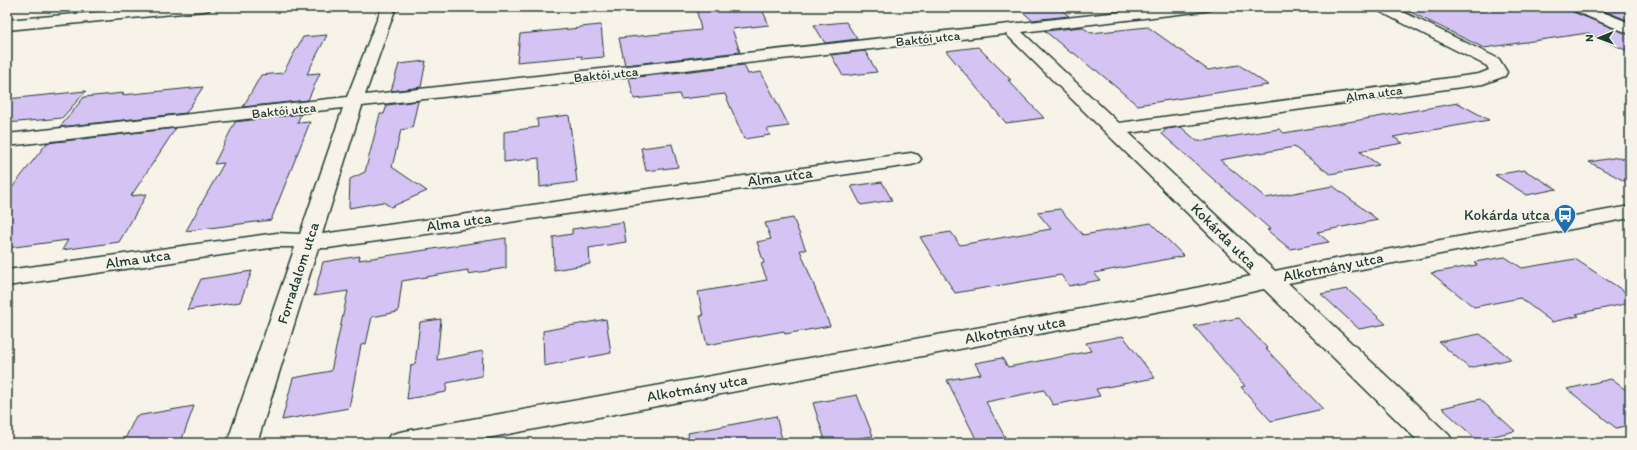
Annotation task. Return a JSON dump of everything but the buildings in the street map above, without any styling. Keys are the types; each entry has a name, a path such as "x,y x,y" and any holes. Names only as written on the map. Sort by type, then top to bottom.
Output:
{"street":[{"path":"9,17 204,7"},
{"name":"Forradalom utca","path":"242,443 354,102 389,7"},
{"name":"Baktói utca","path":"7,140 1205,7"},
{"name":"Alma utca","path":"1115,129 1483,78 1499,72 1493,64 1382,7"},
{"path":"1577,7 1630,29"},
{"name":"Kokárda utca","path":"1010,29 1115,129 1268,280 1439,443"},
{"name":"Alma utca","path":"7,278 277,240 328,241 911,159"},
{"name":"Alkotmány utca","path":"400,443 1179,300 1313,270 1630,212"}],"place":[{"name":"Kokárda utca","path":"1565,234"}]}
